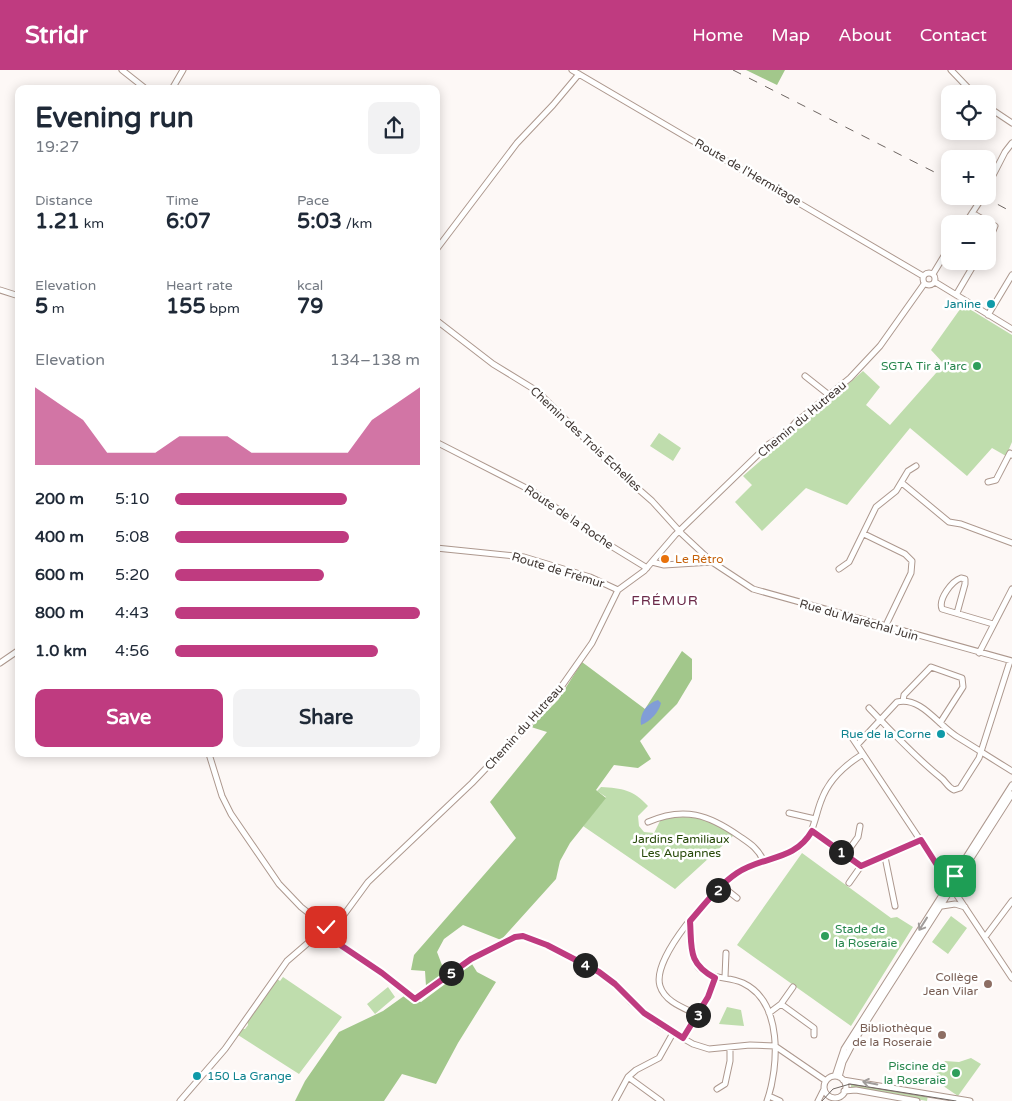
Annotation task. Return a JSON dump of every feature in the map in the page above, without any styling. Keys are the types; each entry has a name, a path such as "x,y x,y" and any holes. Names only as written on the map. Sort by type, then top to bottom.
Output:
{"street":[{"path":"122,70 141,85"},
{"path":"174,85 183,70"},
{"name":"Route de l'Hermitage","path":"572,70 923,276"},
{"path":"951,70 965,85"},
{"path":"440,245 517,143 579,74"},
{"path":"996,112 1012,123"},
{"path":"996,169 1012,143"},
{"path":"976,215 972,213 977,205"},
{"path":"941,261 933,274 923,276 924,284 936,282 1012,329"},
{"path":"956,295 971,270"},
{"path":"933,274 936,282"},
{"path":"988,314 1012,275"},
{"name":"Chemin du Hutreau","path":"180,1101 226,1049 287,961 313,939 338,925 368,882 472,783 554,697 592,644 618,590 629,584 647,568 680,530 770,444 787,433 795,423 850,378 880,346 924,284"},
{"path":"0,290 15,295"},
{"name":"Chemin des Trois Echelles","path":"440,323 493,364 537,390 612,466 652,501 680,530"},
{"path":"805,376 829,395"},
{"name":"Route de la Roche","path":"440,444 534,492 598,538 647,568"},
{"path":"988,482 997,478 1011,452"},
{"path":"839,569 849,562 876,508 896,491 908,471 916,466"},
{"path":"902,483 949,522 961,524 1012,543"},
{"name":"Rue du Maréchal Juin","path":"680,530 712,562 753,589 1011,661"},
{"path":"864,534 905,554 912,561 911,573 885,627"},
{"name":"Route de Frémur","path":"440,548 524,557 590,577 618,590"},
{"path":"652,562 664,565 712,562"},
{"path":"957,613 966,584 965,579 961,578 956,579 941,599 940,605 948,612 993,624"},
{"path":"978,653 1012,589"},
{"path":"0,663 15,653"},
{"path":"869,708 928,769 943,778 948,787 954,790 960,788 979,758 980,749 994,714 1011,661"},
{"path":"903,701 904,695 931,667 962,678 963,687 940,723"},
{"path":"857,745 897,702 903,701 912,703 958,738 980,749 1012,771"},
{"path":"851,736 1012,978"},
{"path":"698,1015 675,1005 662,992 658,980 660,965 665,955 690,921 722,886 736,874 763,860 794,851 807,840 827,788 850,762 863,754"},
{"path":"210,757 226,804 266,866 294,900 326,927 332,939 416,999 471,959 521,936 557,950 599,972 619,988 631,1002 673,1033 700,1047 775,1046 826,1081 839,1078 970,1101"},
{"path":"839,1078 843,1062 853,1043 942,906 964,861 1012,785"},
{"path":"844,1091 839,1078 844,1049 1012,794"},
{"path":"789,813 815,819"},
{"path":"648,822 661,817 682,814 707,817 721,824 759,851 763,860"},
{"path":"845,855 858,837 860,826"},
{"path":"812,831 861,866"},
{"path":"849,883 861,866 921,840"},
{"path":"885,857 895,906"},
{"path":"937,864 953,868 964,861"},
{"path":"722,886 737,898"},
{"path":"985,937 1012,901"},
{"path":"942,906 955,904 965,907"},
{"path":"690,921 690,942 699,968 715,978 725,977 740,982 752,990 769,1013 775,1046 774,1066 768,1099 780,1101"},
{"path":"725,977 726,953"},
{"path":"683,1038 698,1015 715,978"},
{"path":"769,1013 782,1004 793,988"},
{"path":"782,1004 809,1022 814,1028 814,1035"},
{"path":"615,1101 628,1078 636,1070 659,1058 673,1033"},
{"path":"716,1089 725,1084 730,1062 730,1048"},
{"path":"628,1078 661,1101"},
{"path":"818,1101 826,1081"},
{"path":"824,1089 831,1099 840,1096 844,1091 856,1090 917,1101"}],"green space":[{"path":"746,70 785,70 777,85"},
{"path":"963,305 1012,335 1012,442 1006,456 992,448 967,476 910,428 847,505 806,488 762,531 735,502 752,485 743,476 863,371 880,387 866,405 890,425 944,364 931,350"},
{"path":"659,433 681,448 673,461 650,446"},
{"path":"682,651 692,659 692,679 677,704 640,741 651,759 638,768 614,765 596,790 606,798 570,843 560,861 556,879 501,940 463,925 444,939 437,952 445,973 426,986 425,971 411,970 414,955 516,838 490,802 547,732 531,727 558,700 582,662 645,709"},
{"name":"Jardins Familiaux Les Aupannes","path":"601,787 615,788 633,793 648,806 638,816 639,826 644,832 654,833 661,819 690,817 716,824 733,836 675,889 583,826 606,797 597,791"},
{"name":"Stade de la Roseraie","path":"802,853 891,918 897,917 913,927 851,1026 737,945"},
{"path":"951,916 967,928 948,954 932,942"},
{"path":"472,964 477,972 496,982 458,1043 436,1084 402,1074 384,1101 295,1101 305,1081 339,1032 383,1011 404,996 421,1002"},
{"path":"283,977 342,1017 299,1074 238,1035 241,1029 245,1029 248,1025 247,1020 276,978 280,981"},
{"path":"388,987 395,997 375,1014 367,1004"},
{"path":"727,1007 741,1010 744,1026 719,1024"},
{"name":"Piscine de la Roseraie","path":"971,1058 981,1064 958,1096 933,1079 945,1061 959,1062"},
{"path":"851,1082 928,1095 927,1101 851,1087"}],"water":[{"path":"658,700 661,703 656,713 648,722 641,725 641,717 645,710 650,704"}],"tram line":[{"path":"822,1101 833,1089 850,1084 956,1101"}],"railway":[{"path":"733,70 941,175"},
{"path":"996,203 1012,212"}],"place":[{"name":"Janine","path":"991,304"},
{"name":"SGTA Tir à l’arc","path":"977,366"},
{"name":"Le Rétro","path":"665,559"},
{"name":"Rue de la Corne","path":"941,734"},
{"name":"Stade de la Roseraie","path":"825,936"},
{"name":"Collège Jean Vilar","path":"988,984"},
{"name":"Bibliothèque de la Roseraie","path":"942,1035"},
{"name":"Piscine de la Roseraie","path":"956,1073"},
{"name":"150 La Grange","path":"197,1076"}],"district":[{"name":"FRÉMUR","path":"665,600"}],"route":[{"path":"326,927 333,940 382,973 414,999 419,998 471,959 515,937 523,936 534,939 606,976 644,1013 683,1038 708,997 715,978 699,968 692,953 690,921 717,891 736,874 763,860 786,855 794,851 807,840 812,831 861,866 921,840 949,884 955,876"}]}
